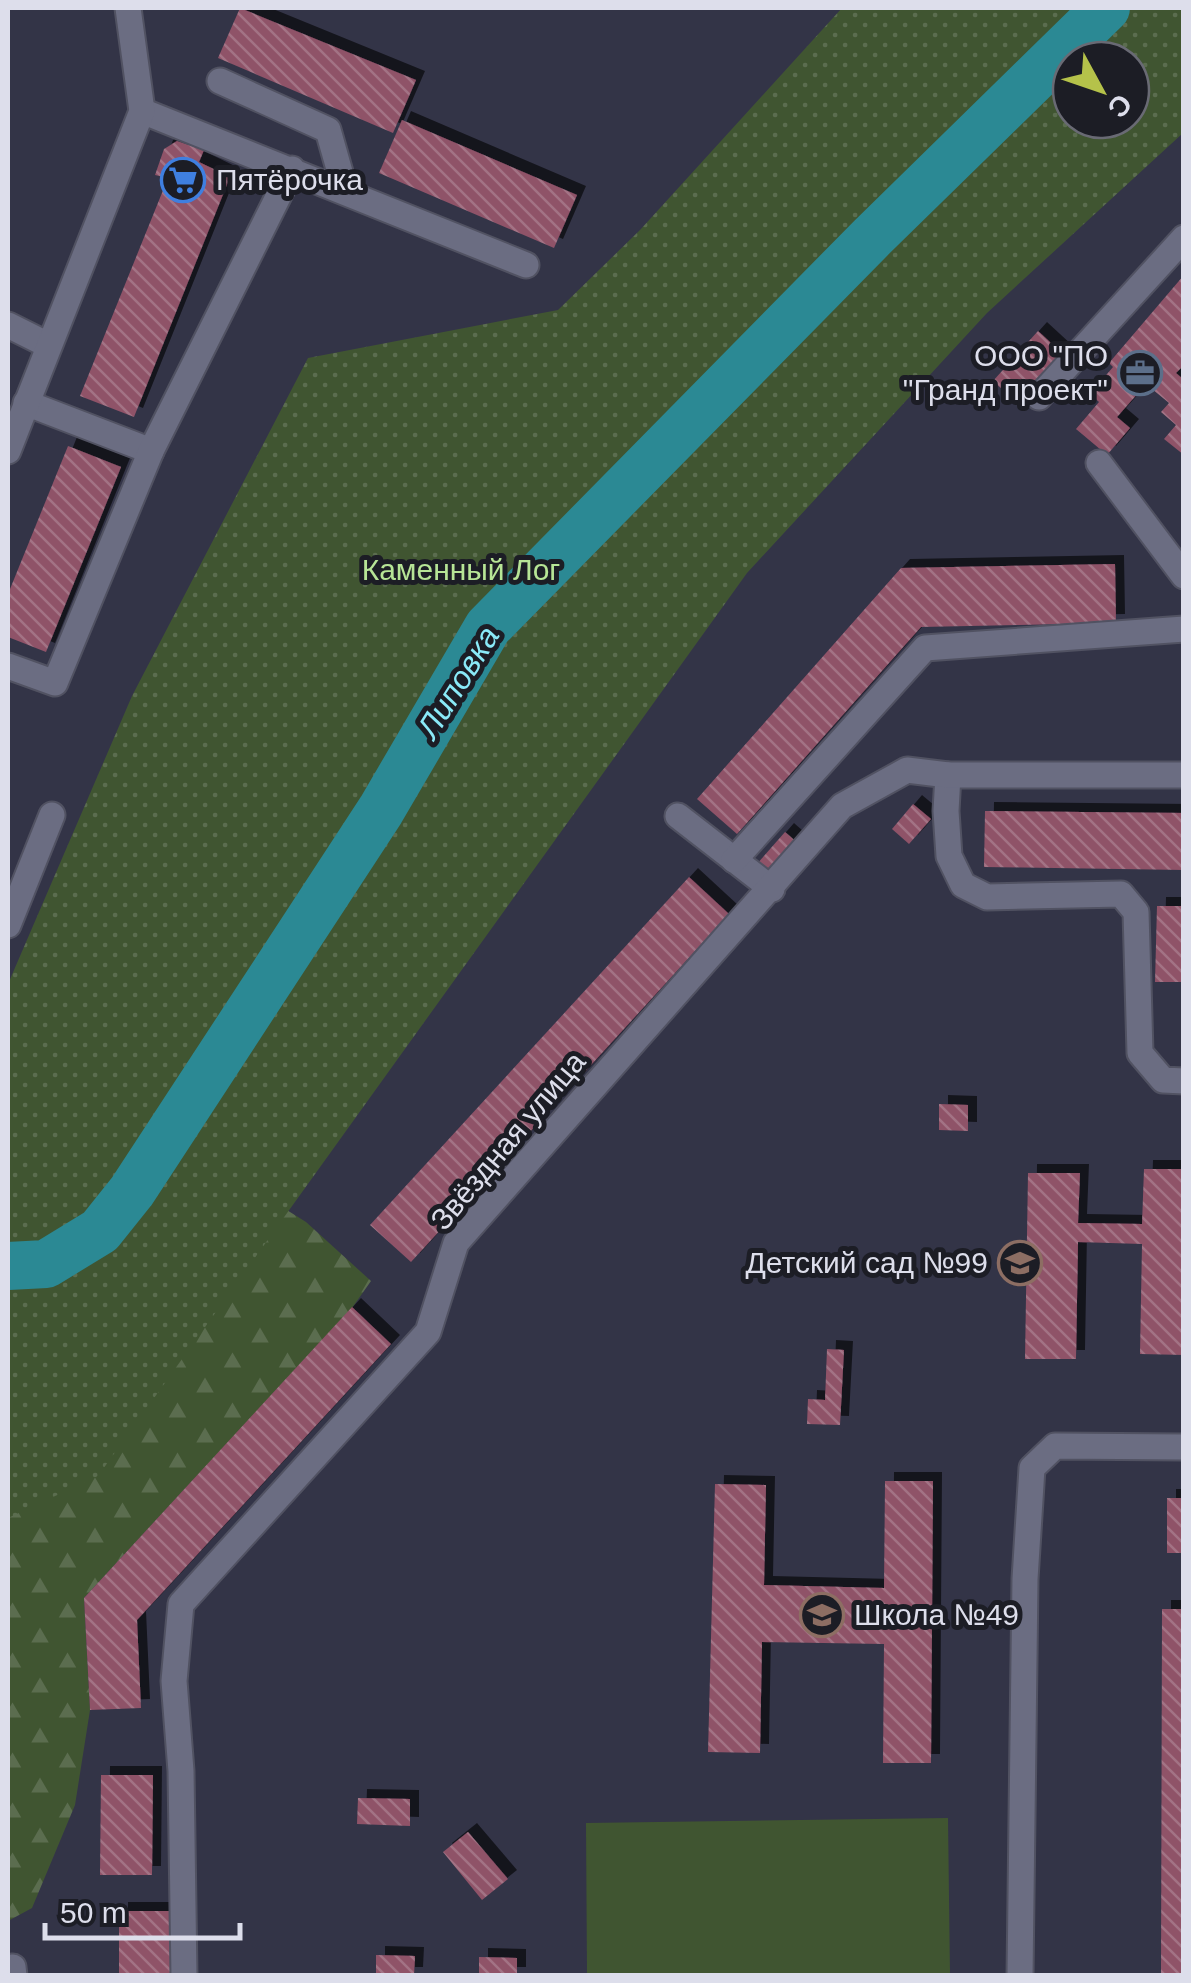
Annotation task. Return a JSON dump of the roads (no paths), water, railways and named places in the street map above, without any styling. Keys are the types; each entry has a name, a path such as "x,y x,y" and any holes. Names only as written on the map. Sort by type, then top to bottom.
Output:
{"street":[{"path":"8,451 142,111 128,8"},
{"path":"220,81 328,130 345,190"},
{"path":"142,111 526,265"},
{"path":"8,666 55,683 151,451 292,169"},
{"path":"1039,397 1184,238"},
{"path":"8,325 48,345"},
{"path":"26,403 151,451"},
{"path":"1099,463 1184,576"},
{"path":"734,860 925,648 1184,629"},
{"name":"Звёздная улица","path":"184,1976 181,1771 174,1681 181,1604 428,1332 456,1243 772,890 842,806 906,770 948,775 1184,775"},
{"path":"948,775 949,856 963,885 987,897 1121,894 1136,912 1140,1053 1163,1080 1184,1081"},
{"path":"8,925 52,816"},
{"path":"678,816 772,890"},
{"path":"1020,1976 1025,1578 1032,1468 1055,1446 1184,1446"}],"waterway":[{"name":"Липовка","path":"8,1266 46,1264 100,1231 132,1191 381,810 488,627 872,237 1106,8"}],"place":[{"name":"Пятёрочка","path":"183,180"},
{"name":"ООО \"ПО \"Гранд проект\"","path":"1140,373"},
{"name":"Детский сад №99","path":"1020,1263"},
{"name":"Школа №49","path":"822,1615"}],"park label":[{"name":"Каменный Лог","path":"461,570"}]}
